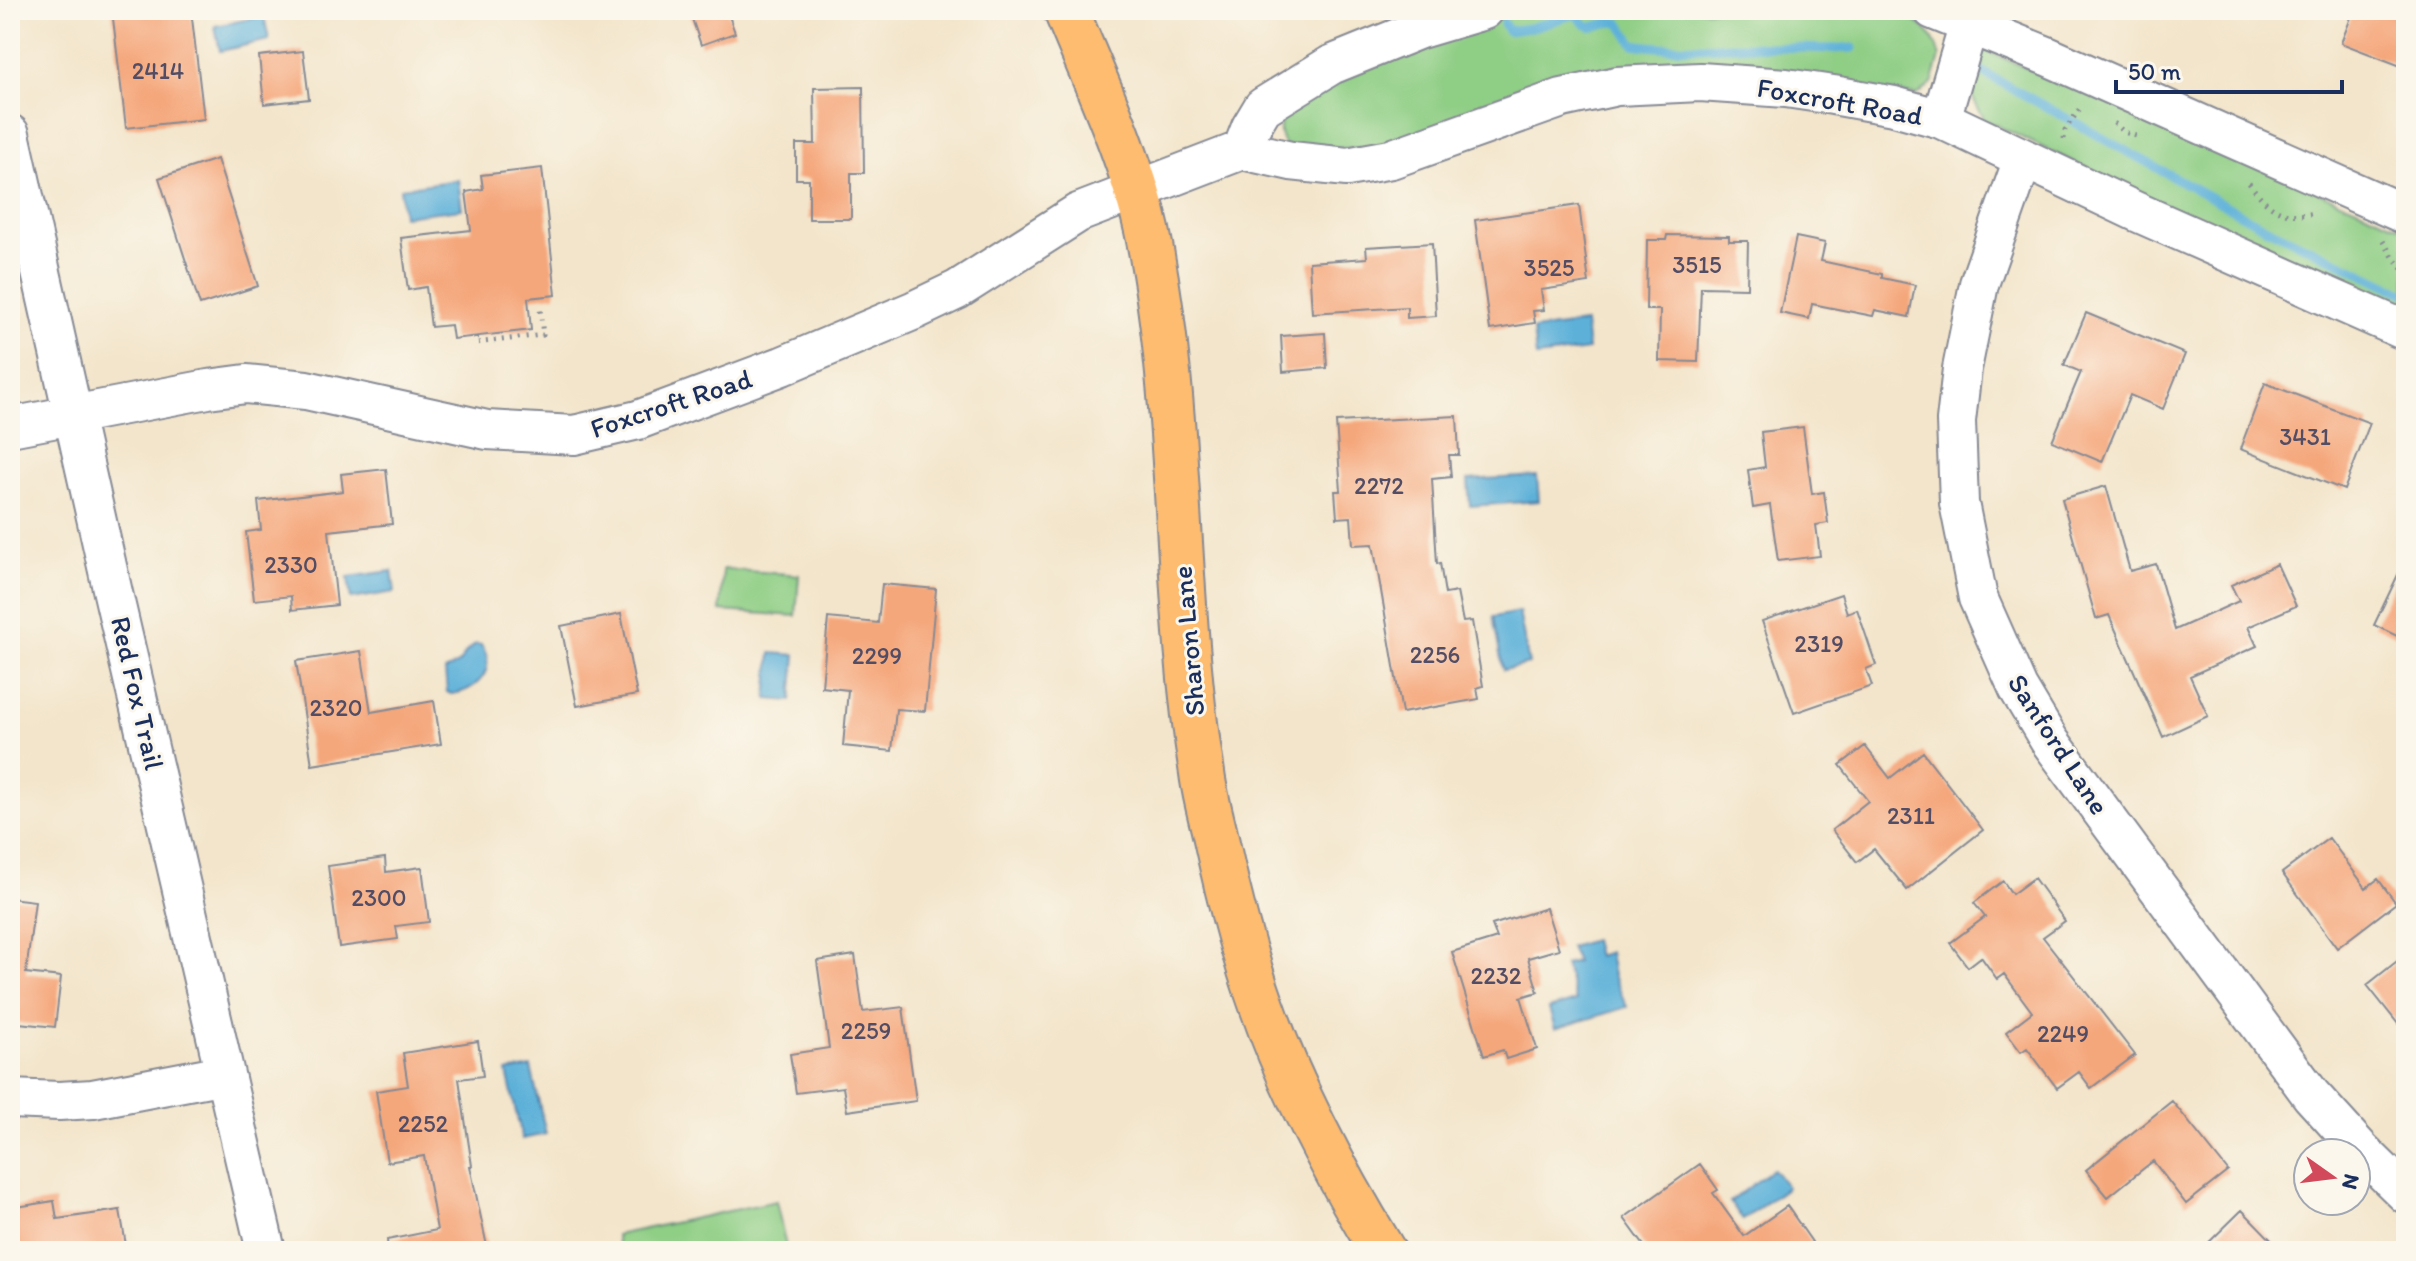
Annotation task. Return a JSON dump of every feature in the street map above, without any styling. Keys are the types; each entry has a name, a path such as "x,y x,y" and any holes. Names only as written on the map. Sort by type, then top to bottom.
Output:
{"main road":[{"name":"Sharon Lane","path":"1066,10 1136,190 1158,292 1166,359 1190,688 1202,777 1230,902 1262,1007 1300,1097 1333,1166 1383,1251"}],"street":[{"path":"1242,150 1263,107 1331,65 1420,29 1484,10"},
{"path":"1933,10 2047,56 2406,215"},
{"path":"1941,119 1969,24"},
{"name":"Foxcroft Road","path":"10,427 246,384 306,390 487,430 574,435 638,420 782,366 915,310 957,290 1078,213 1242,150 1291,161 1347,167 1391,159 1562,98 1617,86 1700,82 1833,95 1894,106 1941,119 2151,219 2406,331"},
{"name":"Red Fox Trail","path":"10,134 266,1251"},
{"name":"Sanford Lane","path":"2023,159 1979,284 1962,369 1956,421 1959,503 1978,598 2018,688 2049,740 2311,1095 2406,1194"},
{"path":"10,1099 93,1099 224,1074"}],"path":[{"path":"2065,130 2076,111"},
{"path":"476,337 476,343 543,335 540,309"}],"green space":[{"path":"1527,10 1887,10 1906,17 1927,31 1940,57 1932,84 1917,95 1690,71 1382,149 1285,146 1280,128 1286,110 1392,51"},
{"path":"1984,50 2406,229 2406,320 1985,120 1968,84 1970,66"},
{"path":"723,569 799,575 796,616 720,611"},
{"path":"776,1201 787,1251 619,1251 616,1235"}],"water":[{"path":"264,16 269,40 220,51 215,26"},
{"path":"458,180 462,209 403,216 400,188"},
{"path":"1585,323 1588,350 1536,357 1533,330"},
{"path":"1537,476 1539,501 1470,506 1468,480"},
{"path":"392,571 395,592 351,599 348,577"},
{"path":"1519,612 1529,664 1503,670 1493,617"},
{"path":"476,644 481,645 486,654 486,671 482,678 469,689 451,694 447,692 445,671 459,663"},
{"path":"771,653 796,655 792,701 767,699"},
{"path":"1593,940 1597,956 1609,952 1613,976 1627,1007 1555,1029 1549,1009 1576,1001 1565,965 1576,962 1570,947"},
{"path":"531,1067 546,1134 522,1139 507,1072"},
{"path":"1773,1169 1787,1187 1743,1220 1730,1202"}],"building":[{"path":"112,10 191,10 204,119 126,128"},
{"path":"689,10 727,10 735,33 701,45"},
{"path":"2354,10 2406,10 2406,68 2341,43"},
{"path":"303,51 309,99 264,104 259,56"},
{"path":"863,87 864,173 851,173 851,219 809,219 809,179 796,179 796,144 815,144 814,88"},
{"path":"217,159 258,286 200,305 159,178"},
{"path":"542,168 556,295 528,298 531,330 453,339 451,325 431,327 426,287 408,290 401,238 471,230 466,192 483,189 481,175"},
{"path":"1579,205 1589,283 1541,290 1544,310 1533,311 1535,323 1490,330 1475,220"},
{"path":"1667,235 1729,236 1729,241 1748,241 1747,288 1701,287 1698,362 1659,361 1660,310 1646,310 1647,240 1666,240"},
{"path":"1796,237 1825,243 1821,261 1882,274 1882,278 1915,285 1909,317 1875,310 1873,316 1812,304 1809,319 1780,313"},
{"path":"1432,243 1436,316 1407,318 1407,307 1312,313 1309,262 1367,258 1366,247"},
{"path":"2086,313 2185,354 2163,409 2130,395 2102,462 2052,441 2081,372 2064,365"},
{"path":"1325,333 1327,368 1283,372 1281,336"},
{"path":"2265,383 2370,423 2344,490 2240,449"},
{"path":"1457,416 1459,455 1449,455 1451,477 1432,479 1437,564 1440,563 1445,594 1457,592 1463,622 1472,621 1483,686 1477,688 1479,699 1402,713 1373,544 1353,545 1351,517 1337,518 1335,491 1341,491 1336,422"},
{"path":"1803,427 1812,494 1824,492 1828,523 1816,525 1820,556 1778,561 1770,505 1753,508 1748,470 1765,467 1761,432"},
{"path":"386,469 392,524 329,531 337,605 292,610 291,596 254,600 246,532 261,530 258,501 343,491 341,474"},
{"path":"2106,486 2130,571 2156,564 2175,630 2239,601 2231,585 2277,564 2296,606 2248,627 2257,646 2190,676 2208,716 2163,737 2109,615 2096,619 2062,499"},
{"path":"2406,558 2406,622 2399,637 2374,625"},
{"path":"882,584 936,589 925,711 896,709 892,751 843,746 848,690 822,687 828,618 878,623"},
{"path":"1841,594 1847,613 1857,609 1876,665 1866,669 1872,686 1794,713 1762,621"},
{"path":"621,614 637,695 577,706 561,626"},
{"path":"361,651 371,712 434,701 441,744 312,765 296,661"},
{"path":"1865,746 1890,778 1923,752 1983,830 1907,890 1874,849 1857,862 1832,830 1868,801 1840,765"},
{"path":"2329,838 2366,888 2378,879 2396,903 2337,948 2282,873"},
{"path":"385,858 386,872 422,867 429,922 396,926 398,939 339,947 328,866"},
{"path":"2034,878 2065,921 2043,937 2135,1055 2091,1088 2079,1072 2057,1088 2027,1048 2021,1052 2006,1032 2032,1012 2004,974 1997,979 1981,957 1968,967 1950,943 1985,917 1974,903 2003,881 2012,894"},
{"path":"10,898 35,901 26,973 61,977 55,1027 10,1022"},
{"path":"1546,908 1559,949 1528,958 1538,992 1521,997 1537,1049 1506,1059 1503,1050 1484,1056 1452,952 1497,938 1492,925"},
{"path":"2406,954 2406,1034 2367,985"},
{"path":"855,955 863,1012 903,1007 916,1101 847,1111 843,1087 796,1093 790,1054 829,1048 817,961"},
{"path":"478,1041 483,1076 459,1079 470,1166 488,1251 388,1251 387,1240 437,1230 424,1156 387,1162 376,1091 408,1086 403,1053"},
{"path":"2172,1101 2228,1171 2186,1204 2153,1161 2108,1197 2086,1170"},
{"path":"1700,1164 1718,1190 1713,1193 1744,1236 1787,1206 1812,1242 1799,1251 1648,1251 1624,1218"},
{"path":"54,1201 57,1219 120,1210 127,1251 10,1251 10,1208"},
{"path":"2242,1210 2282,1251 2200,1251"}],"waterway":[{"path":"1504,23 1508,31 1573,15 1593,27 1620,23 1634,44 1646,46 1853,48"},
{"path":"1975,68 2263,226 2406,294"}]}
